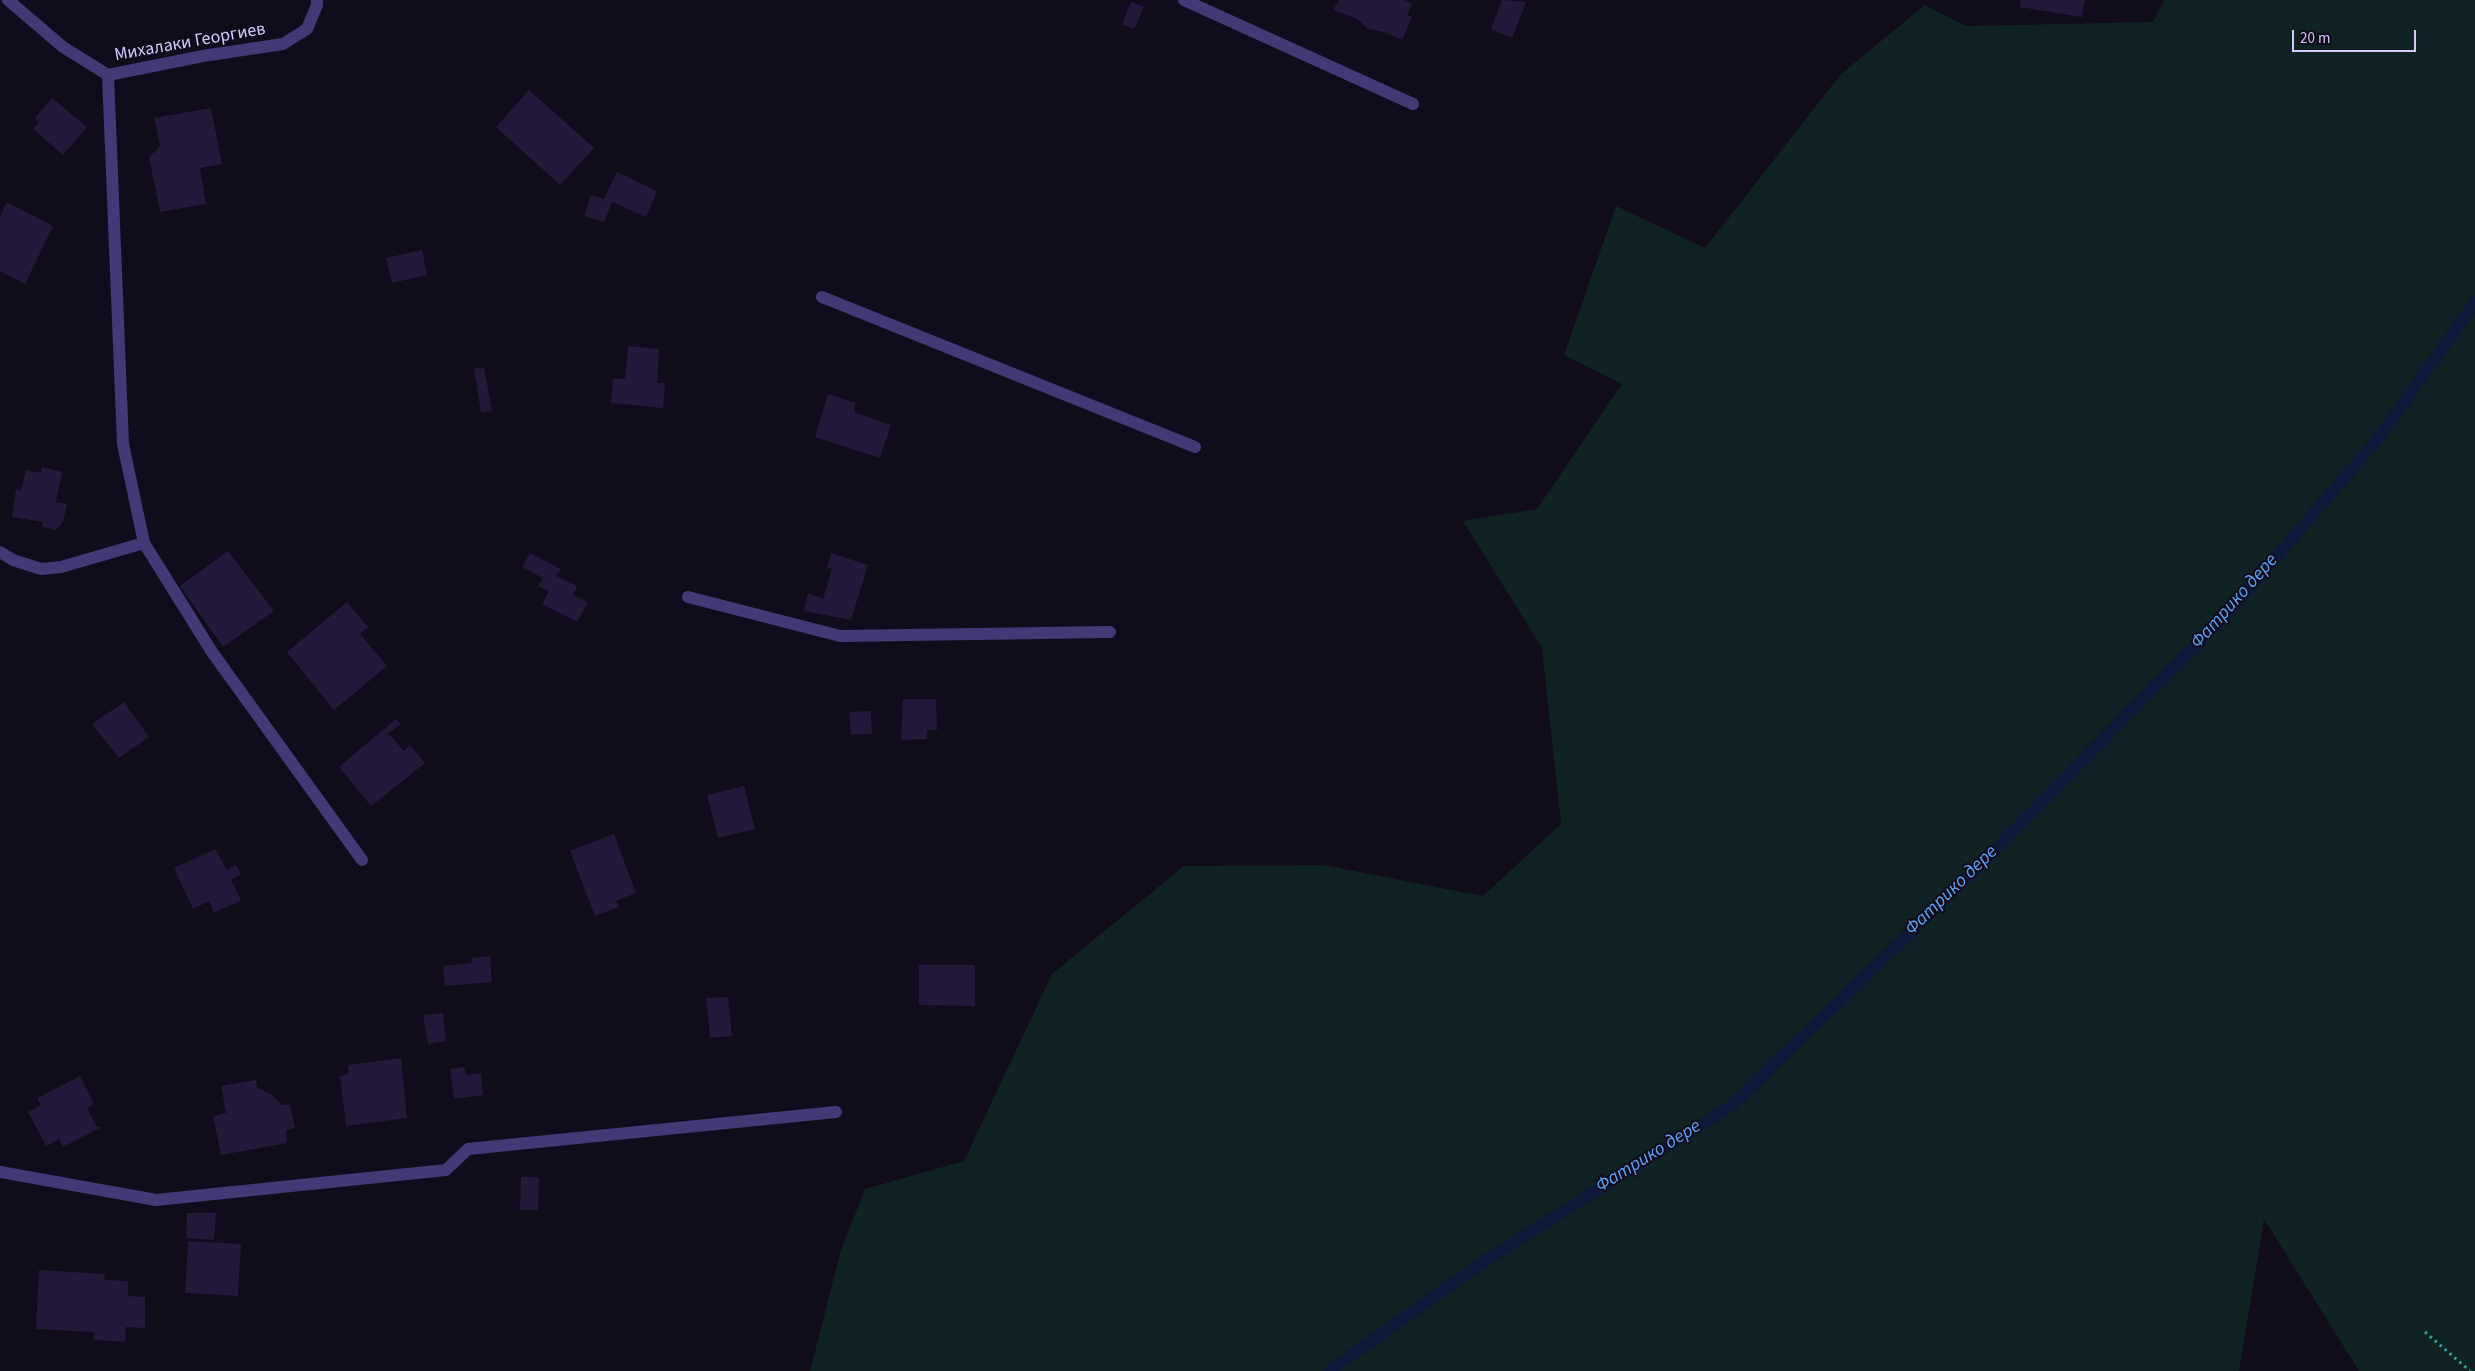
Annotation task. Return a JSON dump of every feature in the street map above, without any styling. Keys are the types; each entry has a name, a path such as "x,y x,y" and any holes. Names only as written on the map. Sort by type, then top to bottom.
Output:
{"street":[{"name":"Михалаки Георгиев","path":"8,0 63,47 108,75 203,56 283,44 307,29 318,5 317,0"},
{"path":"1184,0 1413,104"},
{"path":"108,75 123,444 144,543 212,652 362,860"},
{"path":"822,297 1195,447"},
{"path":"0,552 13,560 41,569 62,567 144,543"},
{"path":"688,597 840,636 1110,632"},
{"path":"0,1172 156,1200 446,1170 468,1149 836,1112"}],"path":[{"path":"2425,1332 2470,1371"}],"green space":[{"path":"2164,0 2475,0 2475,1371 2359,1371 2264,1219 2239,1371 810,1371 841,1250 865,1189 964,1161 1052,974 1184,866 1323,865 1483,896 1561,824 1542,648 1463,521 1537,509 1622,384 1564,355 1616,206 1705,248 1841,74 1925,5 1966,26 2153,22"}],"building":[{"path":"1339,0 1404,0 1412,4 1407,15 1412,17 1402,40 1384,32 1368,29 1357,19 1333,10"},
{"path":"1502,0 1526,2 1512,38 1491,29"},
{"path":"2021,0 2085,0 2082,17 2020,7"},
{"path":"1131,2 1144,7 1134,29 1122,24"},
{"path":"529,90 594,148 560,185 496,127"},
{"path":"52,98 87,127 63,155 33,129 39,122 35,118"},
{"path":"211,108 222,164 200,168 206,204 160,212 149,157 160,146 154,118"},
{"path":"617,172 657,191 646,217 612,202 604,222 584,216 591,195 604,199"},
{"path":"7,202 53,226 25,284 0,271 0,216"},
{"path":"422,250 427,275 392,283 386,258"},
{"path":"628,346 659,349 657,383 665,383 663,408 611,403 613,378 625,379"},
{"path":"484,367 492,411 481,413 474,369"},
{"path":"828,394 856,403 854,412 891,425 880,458 815,437"},
{"path":"42,467 62,472 56,502 67,504 63,522 56,530 42,527 43,522 12,517 16,489 21,491 26,470 41,473"},
{"path":"228,551 274,611 223,647 180,586"},
{"path":"530,553 561,569 556,576 577,586 573,595 588,602 577,622 542,604 549,591 538,586 543,578 522,567"},
{"path":"831,553 868,565 851,620 804,611 808,593 823,599 832,569 827,568"},
{"path":"347,602 368,627 360,634 387,666 334,710 287,652"},
{"path":"903,699 936,699 937,730 927,730 927,739 901,740"},
{"path":"124,702 149,737 119,758 92,724"},
{"path":"871,711 872,734 851,735 849,712"},
{"path":"396,719 401,724 386,735 391,736 404,751 410,745 425,763 371,806 339,767"},
{"path":"744,786 755,829 718,838 707,795"},
{"path":"614,834 636,893 616,901 619,907 595,916 570,851"},
{"path":"215,849 227,870 236,865 241,874 231,880 241,900 214,913 209,901 193,909 174,868"},
{"path":"490,956 492,982 445,986 443,966 472,963 471,958"},
{"path":"919,965 975,965 975,1006 919,1005"},
{"path":"728,997 732,1036 710,1038 706,998"},
{"path":"443,1013 446,1041 428,1044 423,1015"},
{"path":"401,1058 407,1118 346,1126 340,1076 349,1074 348,1065"},
{"path":"464,1067 466,1075 481,1073 483,1095 454,1099 450,1069"},
{"path":"80,1076 94,1104 87,1108 97,1127 102,1127 63,1147 59,1139 46,1146 28,1112 41,1105 37,1098"},
{"path":"256,1080 257,1088 271,1094 282,1105 290,1104 295,1128 286,1130 287,1143 221,1155 213,1116 226,1113 221,1086"},
{"path":"521,1177 539,1177 538,1210 520,1210"},
{"path":"187,1213 216,1213 214,1240 186,1238"},
{"path":"188,1241 241,1244 238,1296 185,1293"},
{"path":"39,1270 105,1274 104,1280 128,1281 128,1296 145,1297 145,1328 126,1327 125,1342 94,1340 94,1332 36,1329"}],"waterway":[{"name":"Фатрико дере","path":"1329,1371 1489,1258 1731,1106 1979,866 2231,609 2378,439 2475,302"}]}
